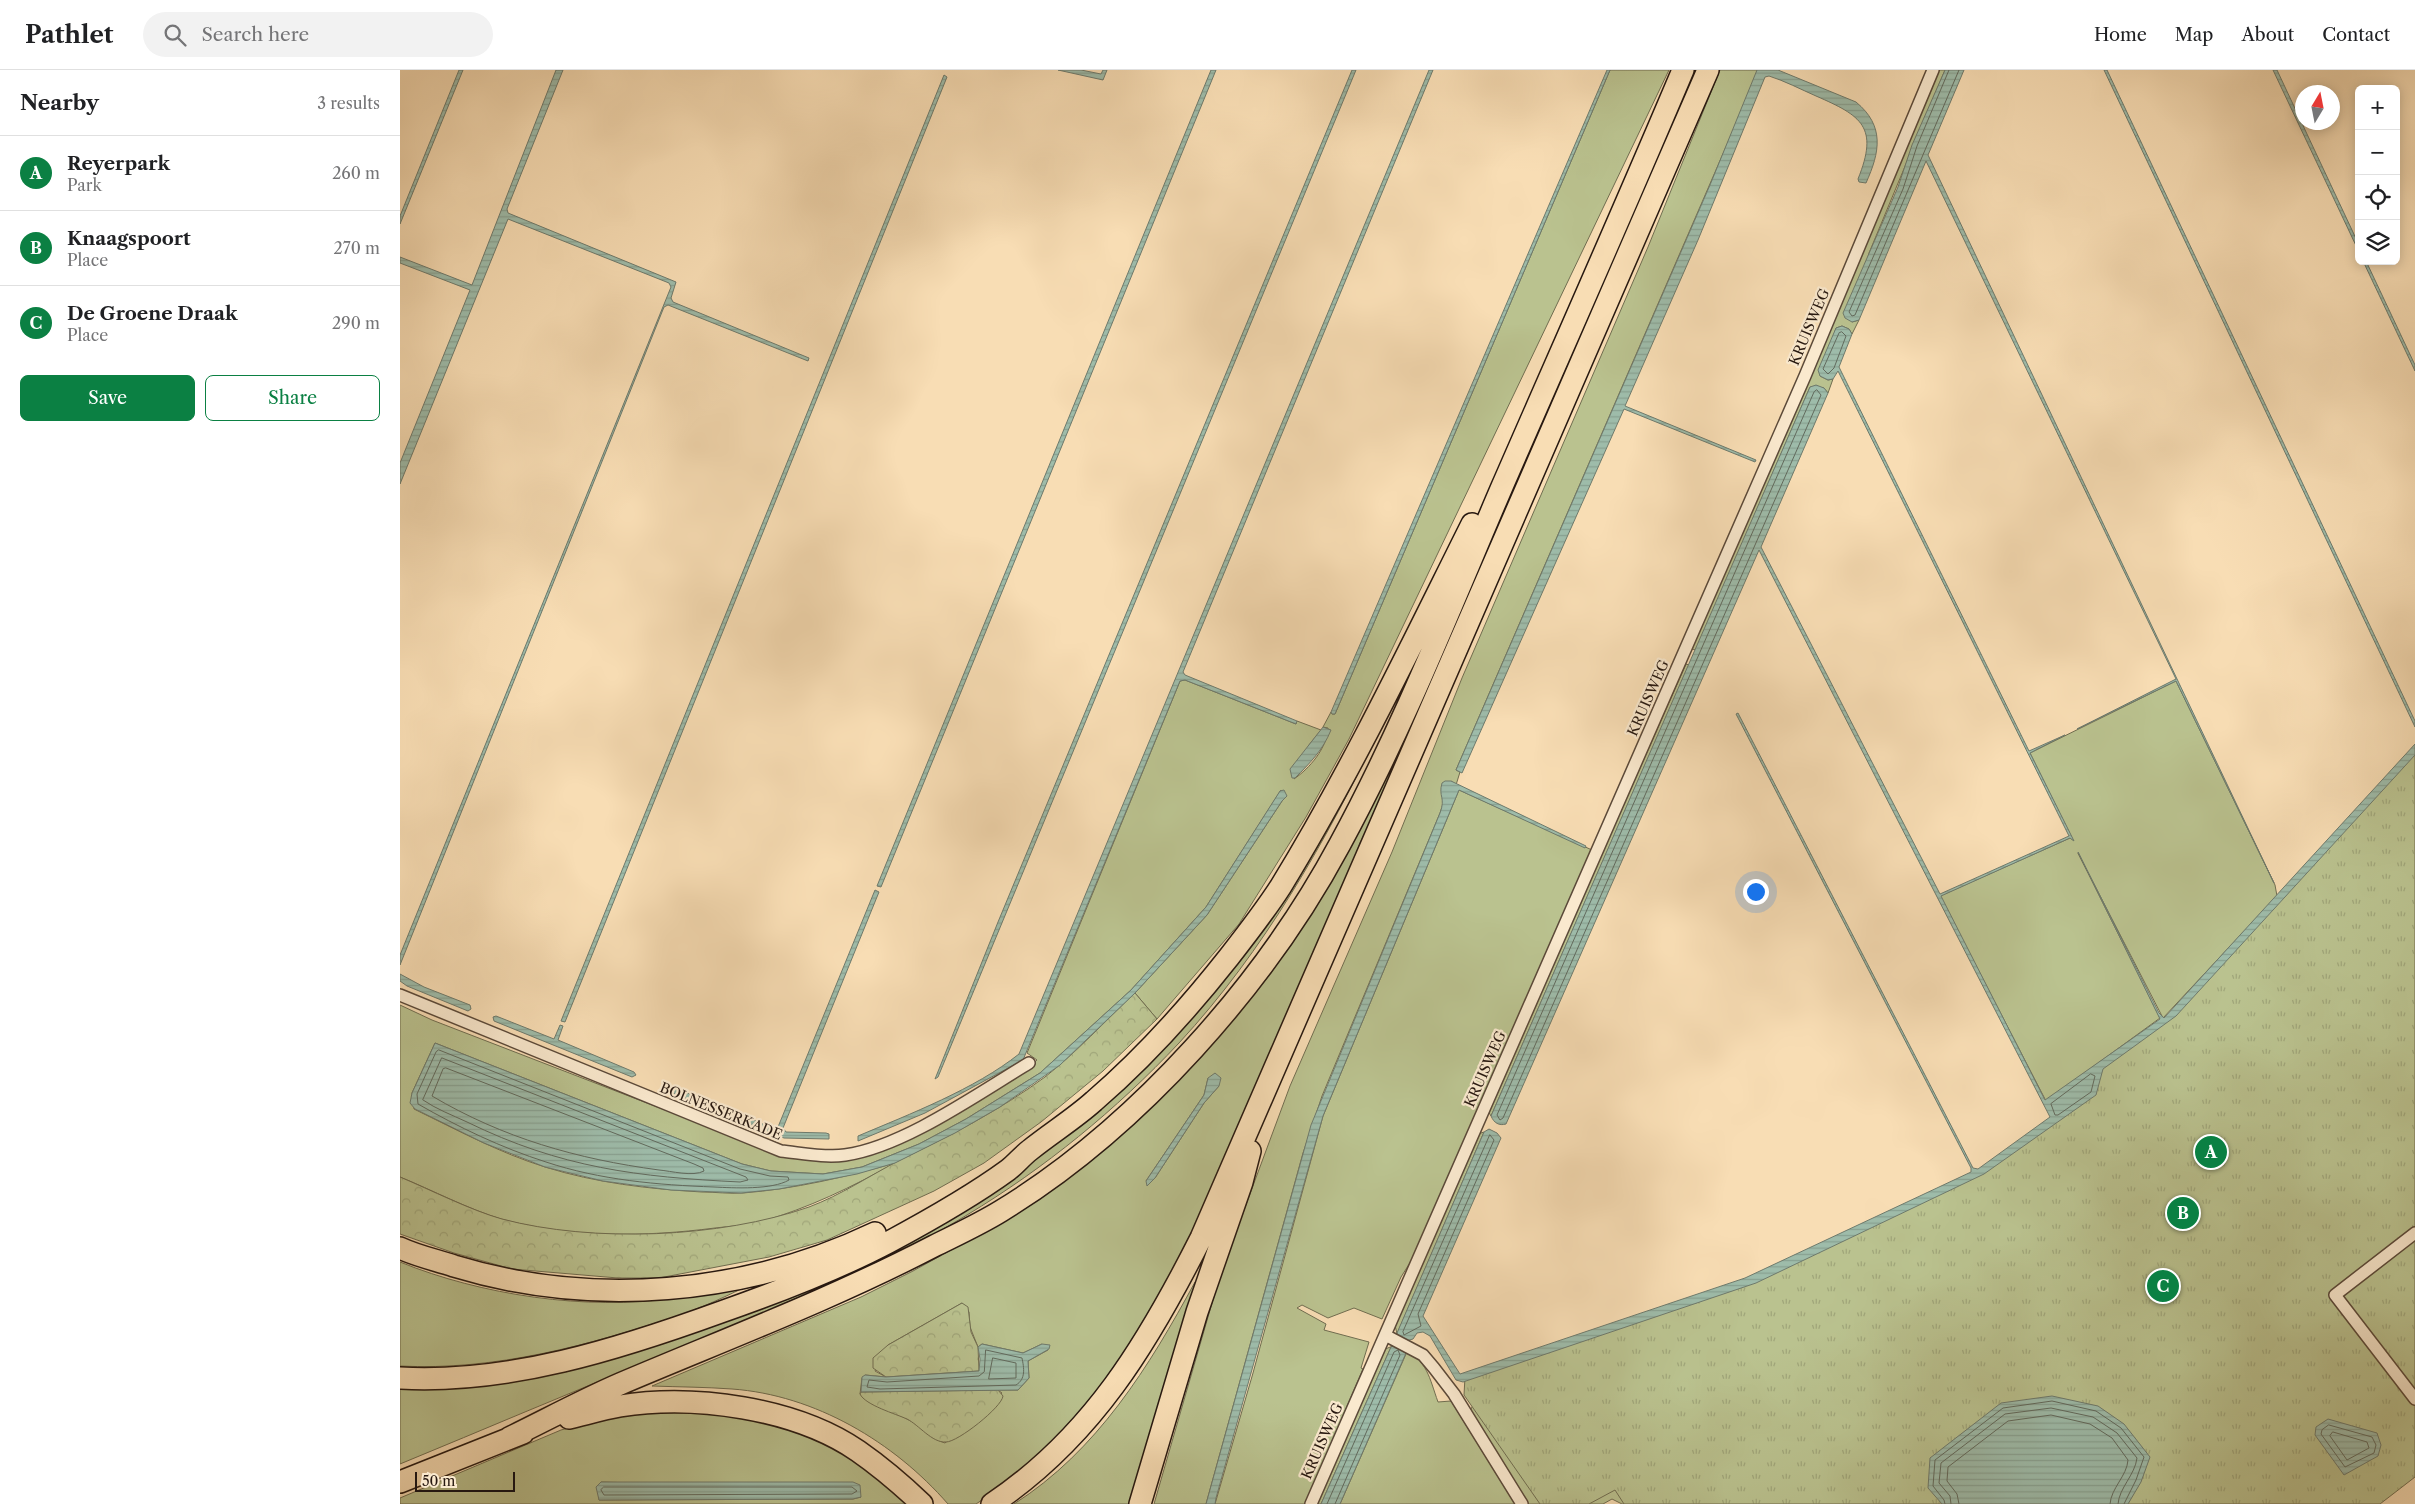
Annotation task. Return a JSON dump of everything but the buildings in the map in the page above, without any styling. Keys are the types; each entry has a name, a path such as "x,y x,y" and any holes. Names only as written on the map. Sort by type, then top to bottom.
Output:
{"highway":[{"path":"509,1438 615,1386 869,1280 994,1215 1068,1164 1111,1130 1162,1082 1260,968 1300,910 1339,846 1416,685 1683,70"},
{"path":"992,1504 1024,1481 1066,1444 1098,1409 1136,1357 1168,1303 1200,1238 1264,1093 1708,70"},
{"path":"400,1248 477,1273 535,1285 598,1291 667,1289 732,1280 798,1263 858,1241 935,1205 1026,1153 1093,1102 1157,1041 1198,996 1257,921 1280,887 1370,726 1488,494 1503,486"},
{"path":"1140,1504 1197,1312 1242,1182 1264,1093"},
{"path":"400,1378 474,1377 536,1366 607,1349 672,1330 742,1305 824,1272 887,1243 947,1209 1011,1168 1026,1153"},
{"path":"400,1482 509,1438 562,1419 620,1406 673,1402 717,1404 767,1413 812,1428 857,1450 897,1480 922,1504"}],"street":[{"name":"KRUISWEG","path":"1310,1504 1805,376 1933,70"},
{"name":"BOLNESSERKADE","path":"400,995 780,1151 843,1155 865,1150 917,1130 1029,1063"},
{"path":"2415,1233 2335,1295 2415,1399"},
{"path":"1385,1335 1423,1355 1454,1394 1522,1504"}],"green space":[{"path":"1610,70 1669,70 1349,739 1306,817 1239,924 1157,1019 1135,993 1207,915 1282,801 1281,790 1206,907 1131,990 1040,1073 966,1119 919,1144 862,1167 823,1174 771,1171 742,1164 435,1043 412,1093 414,1109 495,1148 564,1173 642,1187 682,1191 743,1193 820,1182 895,1163 830,1196 796,1210 749,1224 662,1233 581,1233 527,1225 488,1215 400,1177 400,1005 432,1020 761,1149 792,1156 890,1146 1015,1079 1037,1060 1027,1053 1180,681 1185,680 1296,724 1297,721 1321,730 1309,745 1294,779 1317,757 1327,735 1328,728 1323,727 1331,712 1335,714"},
{"path":"1690,70 1700,70 1383,795 1360,843 1348,876 1191,1234 1156,1305 1096,1399 1025,1471 976,1504 948,1504 927,1482 878,1442 823,1412 763,1393 722,1388 652,1386 861,1297 913,1271 980,1234 1096,1152 1314,899","holes":["1208,1078 1219,1086 1204,1103 1155,1178 1146,1181 1204,1095","962,1303 969,1312 970,1327 978,1347 982,1344 1023,1353 1042,1344 1048,1350 1028,1361 1029,1378 1018,1390 998,1390 1002,1393 945,1443 935,1439 914,1423 860,1394 862,1378 865,1375 886,1377 875,1371 888,1345"]},
{"path":"1720,70 1757,70 1758,73 1456,770 1460,772 1456,785 1451,781 1440,813 1322,1096 1303,1153 1206,1504 1154,1504 1221,1272 1290,1086 1392,852 1462,678 1648,247"},
{"path":"1939,70 1945,70 1869,253 1852,322 1859,320 1852,334 1849,329 1842,326 1836,328 1820,376 1828,380 1833,379 1828,393 1824,388 1810,387 1696,650 1692,649"},
{"path":"1686,664 1689,665 1491,1116 1488,1111"},
{"path":"2176,681 2275,885 2277,896 2163,1018 2078,853 2160,1018 2046,1101 1940,896 2070,838 2073,840 2030,753"},
{"path":"1381,727 1316,853 1292,893 1239,970 1210,1007 1155,1068 1105,1114 1052,1158 967,1215 929,1237 852,1276 400,1464 400,1384 490,1379 888,1247 1166,1041"},
{"path":"2415,752 2415,1477 2380,1504 1624,1504 1615,1490 1589,1504 1540,1504 1464,1395 1465,1377 1745,1283 1963,1181 2051,1122 2102,1067 2172,1017"},
{"path":"1459,790 1592,850 1413,1258 1401,1277 1382,1319 1354,1308 1328,1318 1302,1305 1297,1308 1326,1324 1324,1330 1369,1342 1361,1368 1363,1369 1305,1504 1215,1504 1323,1116"},
{"path":"1135,993 1157,1019 1103,1071 1041,1122 984,1163 934,1191 827,1240 769,1257 659,1278 618,1278 512,1269 454,1253 400,1234 400,1177 464,1205 502,1219 538,1227 576,1232 656,1234 697,1231 774,1217 809,1207 844,1191 956,1132 1028,1089 1068,1057"},
{"path":"1484,1132 1397,1334 1395,1325 1478,1134"},
{"path":"400,1262 431,1274 499,1291 570,1301 641,1302 674,1298 767,1277 691,1311 577,1346 542,1354 471,1364 400,1366"},
{"path":"1195,1282 1197,1283 1134,1504 1014,1504 1044,1483 1096,1433 1139,1376"},
{"path":"962,1303 968,1307 971,1332 978,1347 979,1371 886,1377 873,1368 873,1358 888,1345"},
{"path":"1395,1345 1391,1347 1321,1504 1316,1504 1383,1350"},
{"path":"1403,1348 1423,1365 1430,1378 1438,1402 1451,1401 1515,1504 1340,1504 1406,1354"},
{"path":"998,1390 1003,1396 1001,1401 988,1415 960,1436 946,1442 936,1440 912,1422 868,1402 860,1394 861,1392"},
{"path":"1474,1403 1608,1479 1640,1504 1622,1504 1612,1499 1603,1504 1527,1504 1470,1411"},
{"path":"679,1409 759,1419 833,1445 912,1504 400,1504 400,1498 561,1430 601,1419","holes":["601,1482 861,1497 853,1499 599,1500"]}],"water":[{"path":"459,70 463,70 400,224 400,216"},
{"path":"556,70 563,70 507,209 508,213 676,282 671,298 673,302 809,358 808,361 668,305 664,307 400,965 400,955 671,287 669,283 508,219 400,484 400,463 470,290 400,263 400,257 472,285"},
{"path":"1058,70 1081,70 1101,74 1103,70 1107,70 1103,80"},
{"path":"1211,70 1216,70 881,887 877,886"},
{"path":"1352,70 1356,70 938,1077 935,1079 998,922"},
{"path":"1429,70 1433,70 1183,672 1185,675 1297,721 1296,724 1185,680 1180,681 1023,1060 925,1113 858,1141 858,1136 962,1090 1002,1067 1019,1054"},
{"path":"1607,70 1610,70 1335,714 1332,714 1331,712"},
{"path":"1757,70 1778,70 1856,102 1872,120 1876,130 1877,150 1871,172 1866,183 1859,182 1858,179 1867,147 1866,135 1855,117 1832,103 1781,80 1769,76 1765,77 1698,240 1625,406 1756,460 1755,462 1624,409 1462,773 1456,770 1710,185"},
{"path":"1945,70 1964,70 1928,155 2274,883 2176,681 2077,729 2176,679 1926,161 1859,320 1852,322 1845,318 1843,313 1898,187 1912,145"},
{"path":"2104,70 2107,70 2415,721 2415,727"},
{"path":"2273,70 2277,70 2295,108 2295,117"},
{"path":"944,75 947,77 565,1022 561,1021"},
{"path":"2301,130 2305,130 2355,236 2355,244"},
{"path":"2365,265 2368,265 2415,365 2415,371"},
{"path":"1842,326 1849,329 1852,334 1839,367 2029,751 2065,735 2030,753 2074,841 2070,838 1941,896 2045,1100 2160,1019 2078,852 2159,1013 2164,1018 2415,744 2415,755 2176,1016 2103,1069 2096,1095 1984,1174 1756,1283 1463,1382 1456,1380 1430,1336 1423,1332 1417,1333 1413,1339 1406,1341 1403,1348 1406,1353 1340,1504 1321,1504 1391,1347 1395,1345 1399,1338 1397,1333 1484,1132 1489,1129 1497,1133 1501,1138 1423,1316 1460,1374 1745,1278 1971,1172 1971,1168 1736,714 1738,713 1973,1168 1978,1169 2050,1117 1759,550 1506,1124 1501,1125 1497,1123 1491,1116 1810,387 1816,385 1824,388 1828,393 1761,547 1940,894 2069,836 1838,371 1833,379 1828,380 1820,376 1818,370 1836,328"},
{"path":"1323,727 1331,730 1324,744 1306,767 1295,778 1292,778 1290,769"},
{"path":"1451,781 1586,846 1585,848 1459,790 1323,1116 1215,1504 1206,1504 1311,1125 1440,813 1442,804 1441,788 1442,783"},
{"path":"1284,790 1287,796 1207,915 1135,993 1060,1065 1000,1107 955,1133 895,1163 857,1174 779,1189 741,1193 671,1190 603,1181 545,1167 484,1143 415,1109 410,1103 412,1093 435,1043 742,1164 771,1171 823,1174 862,1167 919,1144 966,1119 1040,1073 1131,990 1206,907 1280,791"},
{"path":"875,890 879,892 783,1128 786,1132 826,1133 829,1134 829,1139 784,1138 665,1090 665,1087 668,1085 773,1128 778,1127"},
{"path":"400,974 424,987 470,1005 471,1009 468,1011 407,986 400,981"},
{"path":"496,1016 554,1039 560,1025 563,1026 558,1040 634,1072 636,1075 632,1077 494,1021 493,1017"},
{"path":"1215,1073 1221,1078 1219,1086 1204,1103 1155,1178 1147,1186 1146,1181 1204,1095 1208,1078"},
{"path":"982,1344 1023,1353 1042,1344 1050,1345 1049,1349 1028,1361 1029,1378 1018,1390 861,1392 862,1377 865,1375 886,1377 979,1371 978,1347"},
{"path":"2052,1396 2098,1406 2124,1424 2150,1457 2141,1482 2128,1504 1942,1504 1928,1488 1930,1458 2001,1403"},
{"path":"2328,1419 2377,1433 2381,1445 2378,1456 2344,1475 2315,1435 2316,1427"},
{"path":"601,1482 853,1482 860,1485 861,1497 853,1499 599,1500 596,1487"}],"place":[{"name":"Reyerpark","path":"2211,1152"},
{"name":"Knaagspoort","path":"2183,1213"},
{"name":"De Groene Draak","path":"2163,1286"}]}
